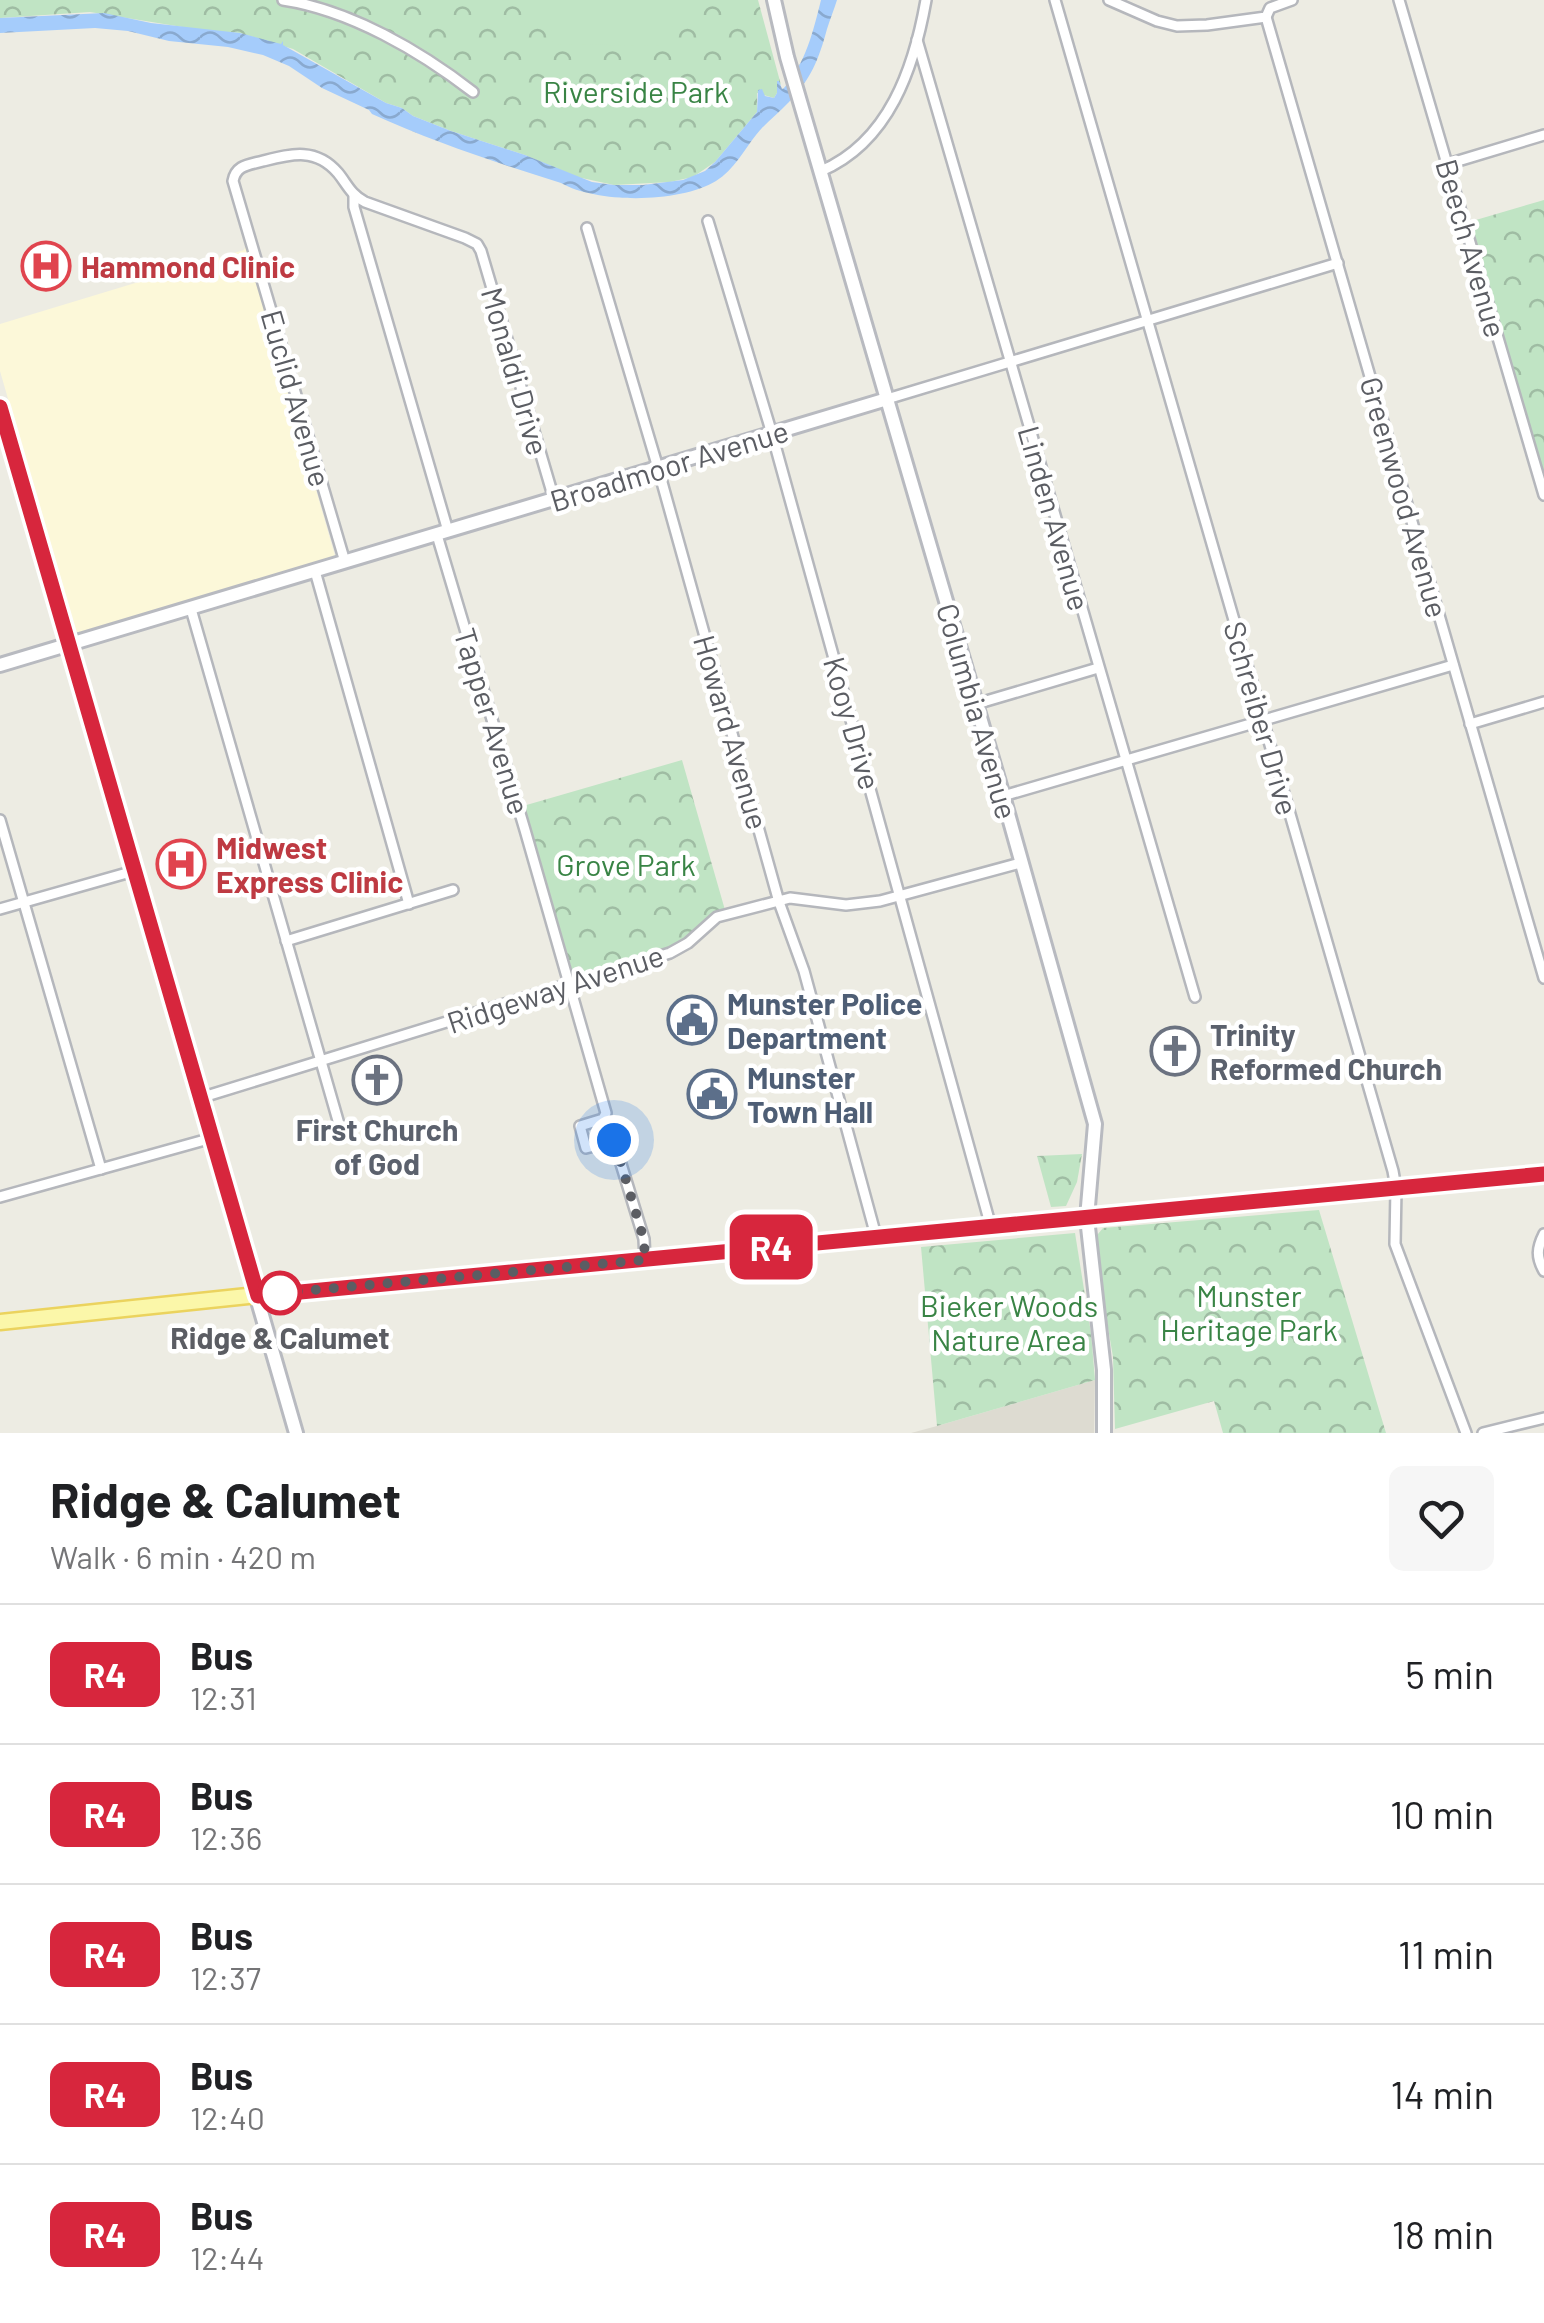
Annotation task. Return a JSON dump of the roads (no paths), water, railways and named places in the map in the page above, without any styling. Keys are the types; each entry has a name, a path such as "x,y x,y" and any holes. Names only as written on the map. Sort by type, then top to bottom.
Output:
{"main road":[{"path":"0,1322 1543,1174"}],"street":[{"path":"283,0 314,6 381,34 473,92"},
{"name":"Columbia Avenue","path":"774,0 787,57 1095,1124 1087,1218 1104,1370 1104,1433"},
{"path":"821,171 857,149 881,123 902,87 926,0"},
{"name":"Schreiber Drive","path":"1056,0 1393,1171 1395,1244 1466,1433"},
{"path":"1109,0 1177,26 1266,17 1270,8 1292,0"},
{"name":"Beech Avenue","path":"1399,0 1544,496"},
{"name":"Greenwood Avenue","path":"1266,17 1544,978"},
{"name":"Linden Avenue","path":"917,40 1195,997"},
{"path":"1448,164 1544,135"},
{"name":"Euclid Avenue","path":"345,562 232,176 246,165 294,153 309,155 330,165 354,196"},
{"name":"Monaldi Drive","path":"354,196 465,238 481,251 554,499"},
{"name":"Tapper Avenue","path":"354,196 443,533 606,1112 603,1118 580,1126 586,1148 614,1140 644,1240 645,1260"},
{"name":"Kooy Drive","path":"708,221 772,434 991,1226"},
{"name":"Howard Avenue","path":"587,228 779,902 804,972 876,1236"},
{"name":"Broadmoor Avenue","path":"0,665 1338,263"},
{"path":"0,407 296,1433"},
{"path":"315,571 410,904"},
{"path":"191,608 341,1131"},
{"path":"1003,796 1452,665"},
{"path":"976,704 1098,668"},
{"path":"1470,724 1544,702"},
{"path":"0,820 100,1169"},
{"name":"Ridgeway Avenue","path":"200,1098 670,953 717,918 798,897 846,905 880,901 1020,863"},
{"path":"0,909 134,871"},
{"path":"286,941 454,890"},
{"path":"0,1197 212,1138"},
{"path":"1543,1174 1544,1187"},
{"path":"1544,1234 1538,1246 1538,1262 1544,1271"},
{"path":"1483,1433 1544,1418"}],"water":[{"path":"821,0 837,0 813,68 797,93 760,130 728,171 716,181 682,194 639,198 577,190 442,143 372,114 263,55 95,28 0,33 0,18 104,13 151,23 240,33 281,44 283,41 283,45 413,116 592,182 643,185 683,180 715,162 757,112 758,90 774,98 777,81 782,89 792,78 808,46"}],"place":[{"name":"Hammond Clinic","path":"46,266"},
{"name":"Midwest Express Clinic","path":"181,864"},
{"name":"Munster Police Department","path":"692,1020"},
{"name":"Trinity Reformed Church","path":"1175,1051"},
{"name":"First Church of God","path":"377,1080"},
{"name":"Munster Town Hall","path":"712,1094"},
{"name":"Ridge & Calumet","path":"280,1293"}],"park label":[{"name":"Riverside Park","path":"636,91"},
{"name":"Grove Park","path":"626,864"},
{"name":"Munster Heritage Park","path":"1249,1312"},
{"name":"Bieker Woods Nature Area","path":"1009,1322"}]}
